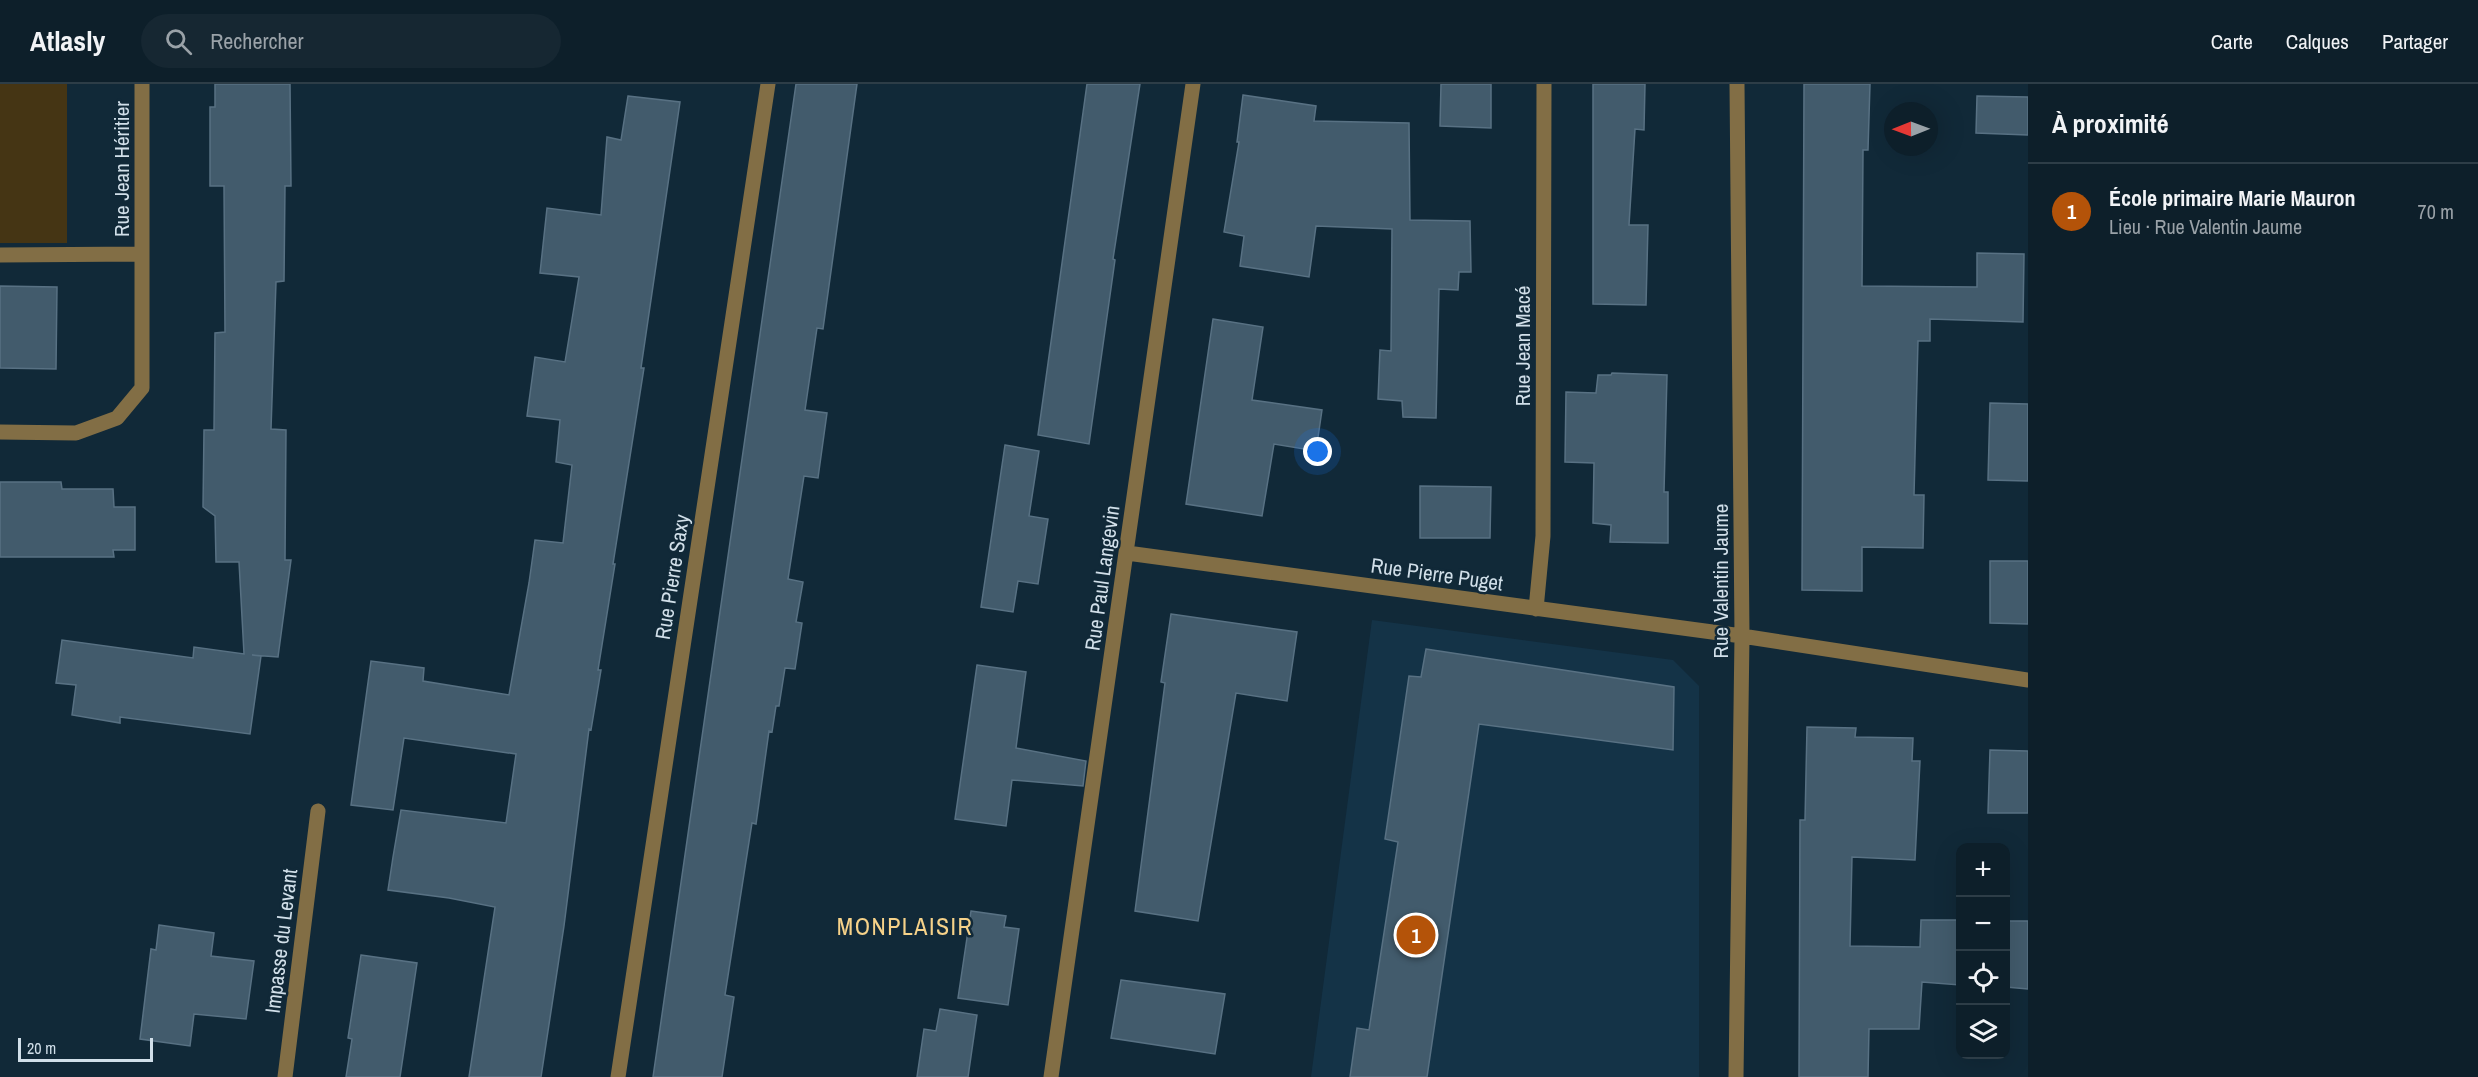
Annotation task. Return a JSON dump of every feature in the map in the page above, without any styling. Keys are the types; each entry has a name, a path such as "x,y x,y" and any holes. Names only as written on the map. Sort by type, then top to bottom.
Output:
{"street":[{"name":"Rue Jean Héritier","path":"0,432 76,433 117,417 142,388 142,84"},
{"name":"Rue Pierre Saxy","path":"618,1077 768,84"},
{"name":"Rue Paul Langevin","path":"1051,1077 1193,84"},
{"name":"Rue Jean Macé","path":"1536,609 1543,536 1544,84"},
{"name":"Rue Valentin Jaume","path":"1736,1077 1742,636 1737,84"},
{"name":"Rue Jean Héritier","path":"0,255 142,254"},
{"name":"Rue Pierre Puget","path":"1127,553 1742,636 2028,680"},
{"name":"Impasse du Levant","path":"285,1077 318,811"}],"shaded area":[{"path":"0,84 67,84 67,243 0,243"},
{"path":"1372,620 1673,660 1699,686 1699,1077 1311,1077"}],"building":[{"path":"215,84 290,84 291,186 285,186 284,281 276,282 271,429 286,430 285,560 291,560 278,657 252,655 261,656 250,734 120,717 120,723 72,715 76,685 56,683 62,640 193,658 194,647 244,654 239,562 216,562 215,516 203,507 204,430 214,430 215,333 225,332 224,186 210,186 210,107 215,107"},
{"path":"796,84 857,84 823,329 817,328 805,410 827,413 818,478 804,476 788,579 803,582 796,622 802,623 795,669 785,668 779,706 776,706 772,732 769,731 756,824 752,823 725,995 734,997 722,1077 653,1077"},
{"path":"1087,84 1140,84 1113,259 1115,260 1089,444 1038,435"},
{"path":"1441,84 1491,84 1491,128 1440,126"},
{"path":"1593,84 1645,84 1644,130 1635,129 1629,225 1648,225 1646,305 1593,304"},
{"path":"1804,84 1870,84 1868,150 1863,150 1862,286 1977,287 1977,253 2024,254 2023,322 1930,319 1930,341 1918,341 1914,495 1924,495 1923,548 1862,547 1862,591 1802,590"},
{"path":"1243,95 1316,106 1314,121 1409,123 1410,220 1470,221 1471,272 1459,272 1458,290 1439,289 1436,418 1403,417 1402,401 1378,399 1380,350 1391,351 1392,229 1316,226 1309,277 1240,266 1244,236 1224,232 1239,142 1237,142"},
{"path":"628,96 680,102 641,368 644,368 598,670 601,670 591,730 589,729 564,926 541,1077 469,1077 495,907 388,890 401,810 506,823 516,754 404,738 393,810 351,805 371,661 424,668 423,681 509,695 535,540 563,543 572,465 556,462 560,420 527,416 535,357 565,362 579,277 540,273 547,208 601,215 607,137 621,140"},
{"path":"1977,96 2028,97 2028,135 1976,133"},
{"path":"0,286 57,287 56,369 0,368"},
{"path":"1213,319 1263,327 1252,400 1322,410 1316,451 1274,444 1262,516 1186,504"},
{"path":"1612,373 1667,375 1664,492 1668,492 1668,543 1610,542 1611,525 1593,523 1594,463 1565,462 1566,392 1596,393 1598,375 1611,375"},
{"path":"1990,403 2028,404 2028,481 1988,480"},
{"path":"1005,445 1039,451 1029,516 1048,519 1038,584 1018,581 1013,612 981,607"},
{"path":"0,482 61,482 62,489 113,489 114,507 135,507 135,550 113,550 114,557 0,557"},
{"path":"1420,486 1491,487 1490,538 1420,538"},
{"path":"1990,561 2028,561 2028,624 1990,623"},
{"path":"1171,614 1297,632 1287,701 1236,693 1198,921 1135,911 1165,683 1161,682"},
{"path":"1426,649 1674,687 1673,750 1479,724 1427,1077 1350,1077 1357,1028 1369,1030 1398,842 1385,839 1409,676 1421,677"},
{"path":"977,665 1026,672 1016,748 1086,761 1083,786 1012,780 1006,826 955,819"},
{"path":"1807,727 1856,728 1855,737 1913,738 1912,761 1920,761 1915,860 1852,857 1850,946 1920,947 1921,920 1956,920 1956,985 1922,982 1919,1029 1869,1029 1868,1077 1799,1077 1800,820 1805,820"},
{"path":"1990,750 2028,751 2028,813 1988,813"},
{"path":"971,911 1006,916 1004,927 1019,929 1008,1005 958,998"},
{"path":"2010,921 2028,921 2028,989 2010,987"},
{"path":"159,925 214,933 211,956 254,961 246,1019 194,1014 190,1046 140,1039 151,949 156,950"},
{"path":"361,955 417,963 400,1077 346,1077 352,1039 348,1038"},
{"path":"1121,980 1225,994 1215,1054 1111,1038"},
{"path":"940,1009 977,1015 968,1077 917,1077 924,1029 936,1031"}],"place":[{"name":"École primaire Marie Mauron","path":"1416,935"}],"district":[{"name":"MONPLAISIR","path":"905,926"}]}
